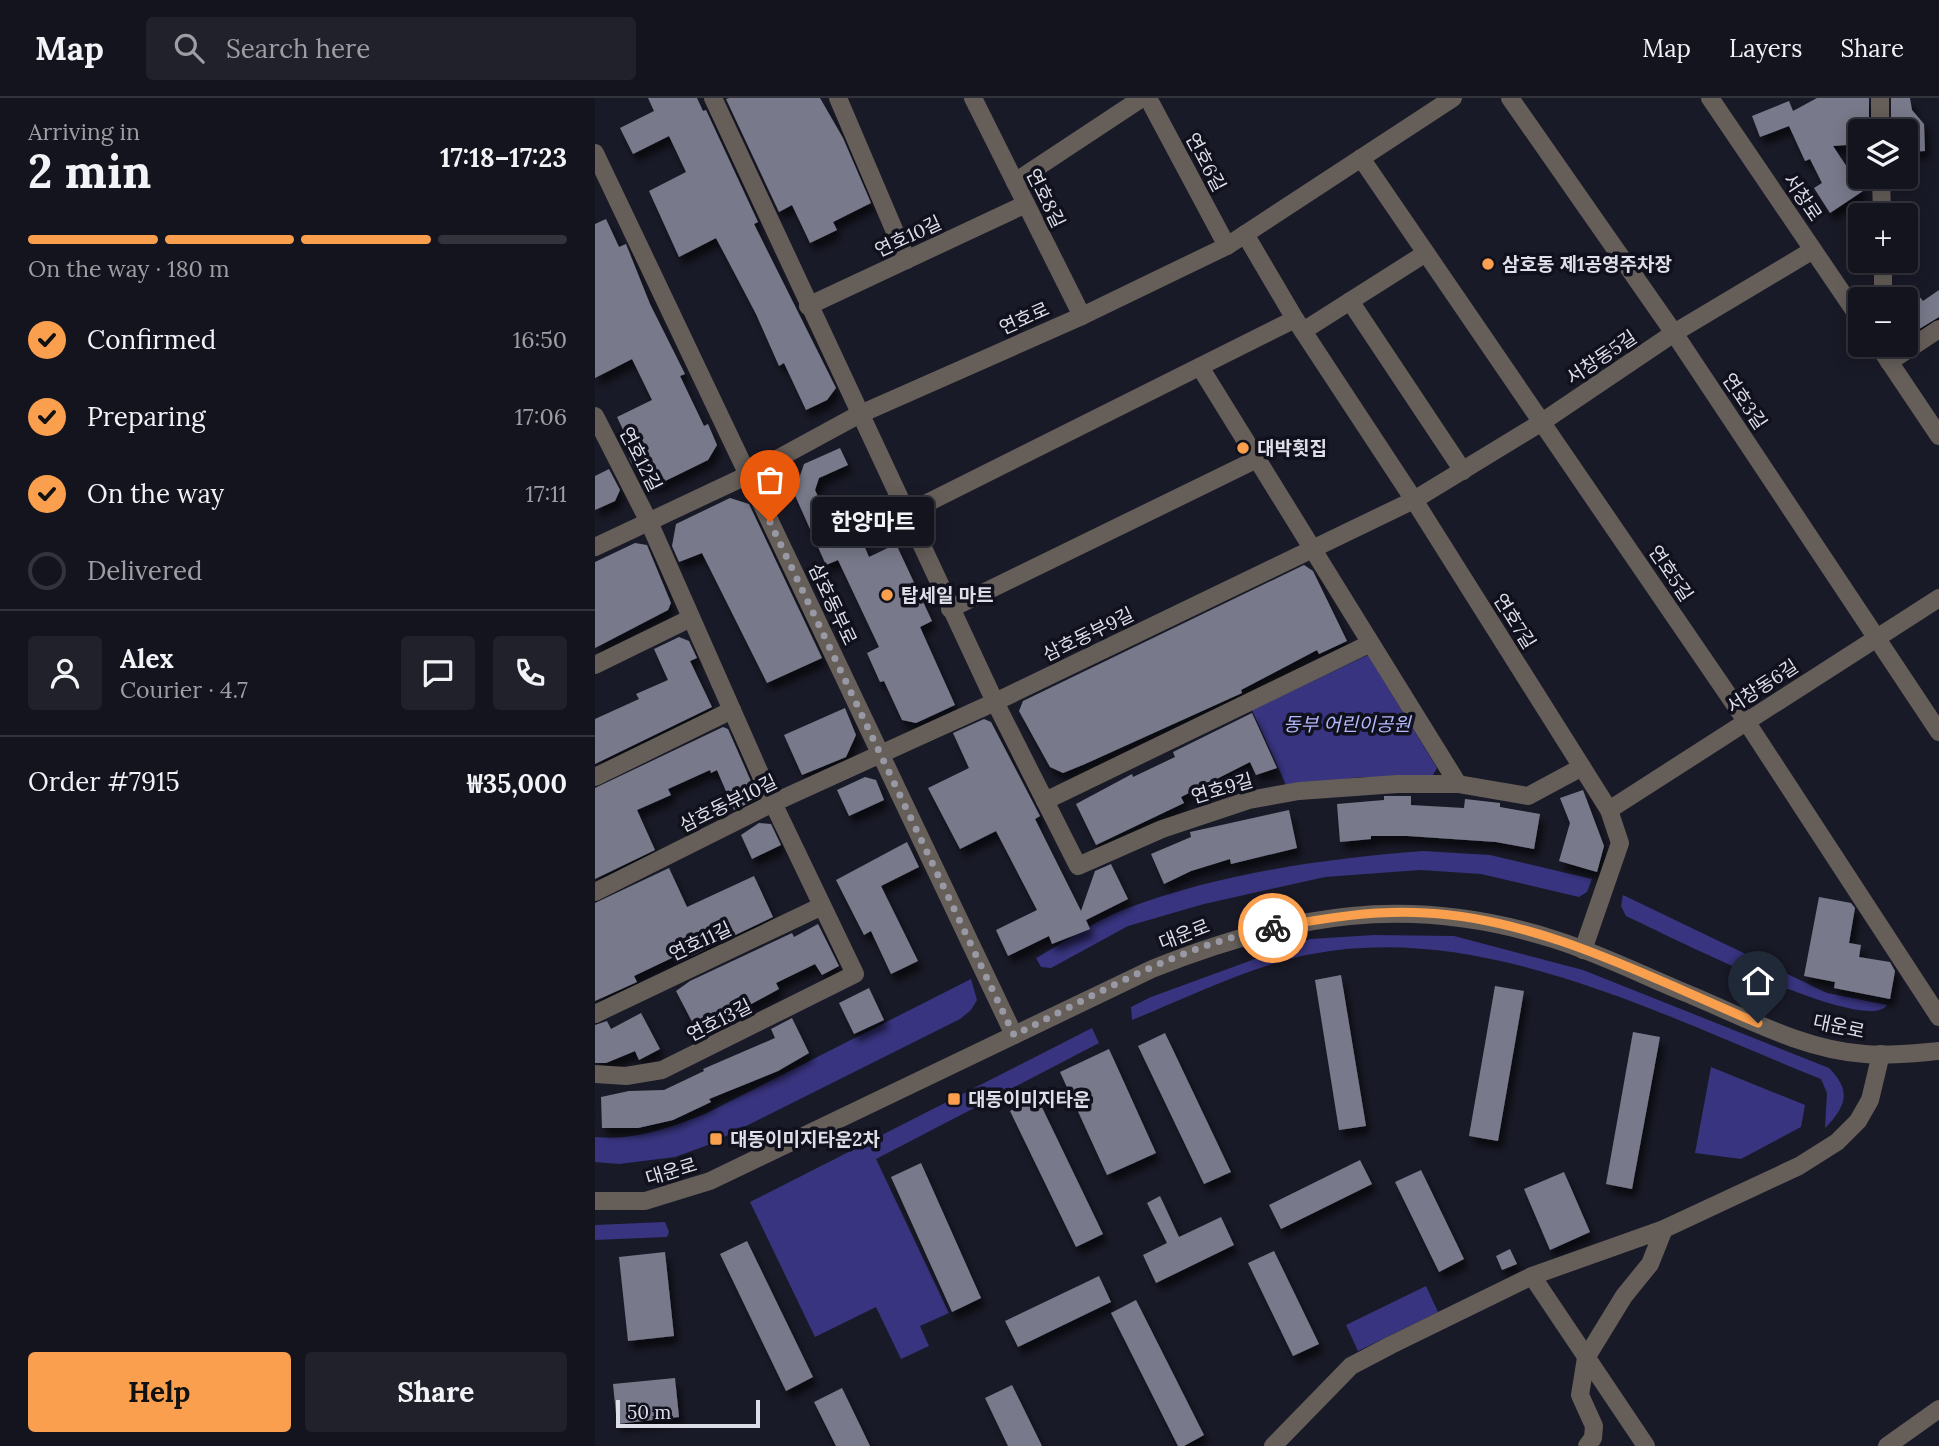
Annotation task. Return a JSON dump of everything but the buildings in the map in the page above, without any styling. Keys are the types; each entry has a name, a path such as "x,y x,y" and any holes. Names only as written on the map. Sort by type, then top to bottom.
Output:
{"street":[{"path":"713,98 858,415"},
{"path":"838,98 907,260"},
{"name":"연호8길","path":"973,98 1081,316"},
{"path":"1015,182 1142,98"},
{"name":"연호6길","path":"1148,98 1227,246"},
{"name":"연호로","path":"595,547 748,475 858,415 1081,316 1227,246 1453,98"},
{"name":"연호3길","path":"1510,98 1674,333 1939,732"},
{"name":"서창로","path":"1710,98 1848,301"},
{"path":"1880,98 1880,119"},
{"name":"삼호동부로","path":"595,153 1014,1035"},
{"name":"연호5길","path":"1361,158 1746,721 1939,1017"},
{"name":"연호10길","path":"808,306 1026,204"},
{"name":"연호7길","path":"1245,234 1299,325 1414,500 1609,810 1620,843 1583,950"},
{"name":"서창동5길","path":"1414,500 1542,422 1674,333 1813,250"},
{"path":"905,514 1200,367 1350,301 1426,253"},
{"path":"1350,301 1463,471"},
{"path":"1889,362 1939,328"},
{"path":"1886,357 1939,436"},
{"path":"1200,367 1255,460 1458,784"},
{"name":"연호9길","path":"858,415 995,702 1078,866 1162,829 1249,800 1299,790 1458,784 1528,796 1582,767"},
{"name":"연호12길","path":"595,416 649,522"},
{"path":"950,609 1255,460"},
{"name":"삼호동부9길","path":"881,755 1414,500"},
{"path":"649,522 773,803 822,906"},
{"name":"서창동6길","path":"1609,810 1939,598"},
{"path":"595,665 691,618"},
{"path":"1045,801 1369,644"},
{"path":"595,777 732,710"},
{"name":"삼호동부10길","path":"595,892 773,803 881,755"},
{"name":"연호13길","path":"595,1074 626,1076 662,1070 855,974 822,906"},
{"name":"연호11길","path":"595,1014 822,906"},
{"name":"대운로","path":"595,1202 645,1201 710,1181 1152,969 1218,943 1266,929 1318,919 1426,913 1512,927 1583,950 1817,1045 1865,1054 1939,1051"},
{"path":"1273,1446 1351,1366 1532,1276 1664,1229 1799,1166 1837,1142 1858,1121 1870,1100 1881,1054"},
{"path":"1587,1446 1593,1438 1594,1426 1580,1395 1586,1358 1624,1296 1650,1264 1664,1229"},
{"path":"1532,1276 1646,1446"},
{"path":"1887,1446 1939,1409"}],"green space":[{"name":"동부 어린이공원","path":"1368,655 1437,768 1431,778 1360,777 1287,787 1252,710"},
{"path":"1423,851 1490,855 1592,879 1587,892 1579,897 1481,874 1420,870 1325,877 1204,904 1128,926 1051,968 1041,967 1036,958 1113,914 1161,896 1235,877 1310,863"},
{"path":"1623,895 1827,993 1887,1005 1871,1011 1842,1007 1804,995 1718,960 1626,916 1621,906"},
{"path":"1374,935 1454,936 1583,970 1829,1068 1841,1084 1842,1106 1825,1128 1827,1093 1821,1079 1637,1004 1573,981 1508,963 1443,951 1377,947 1289,959 1244,974 1132,1020 1131,1007 1151,997 1310,939"},
{"path":"971,979 977,1000 971,1010 960,1019 708,1145 675,1157 619,1164 595,1162 595,1137 637,1135 705,1114"},
{"path":"1092,1028 1099,1043 876,1159 949,1313 920,1326 929,1346 901,1359 876,1307 815,1337 750,1202"},
{"path":"1711,1067 1805,1105 1801,1127 1741,1159 1695,1153"},
{"path":"665,1222 669,1232 667,1237 595,1240 595,1225"},
{"path":"1426,1286 1438,1312 1358,1351 1346,1325"}],"way so far":[{"path":"770,522 1014,1035 1152,969 1218,943 1273,928"}],"place":[{"name":"삼호동 제1공영주차장","path":"1488,264"},
{"name":"대박횟집","path":"1243,448"},
{"name":"한양마트","path":"770,522"},
{"name":"탑세일 마트","path":"887,595"},
{"name":"대동이미지타운","path":"954,1099"},
{"name":"대동이미지타운2차","path":"716,1139"}],"route":[{"path":"1273,928 1318,919 1377,914 1426,913 1468,918 1512,927 1583,950 1758,1023"}]}
